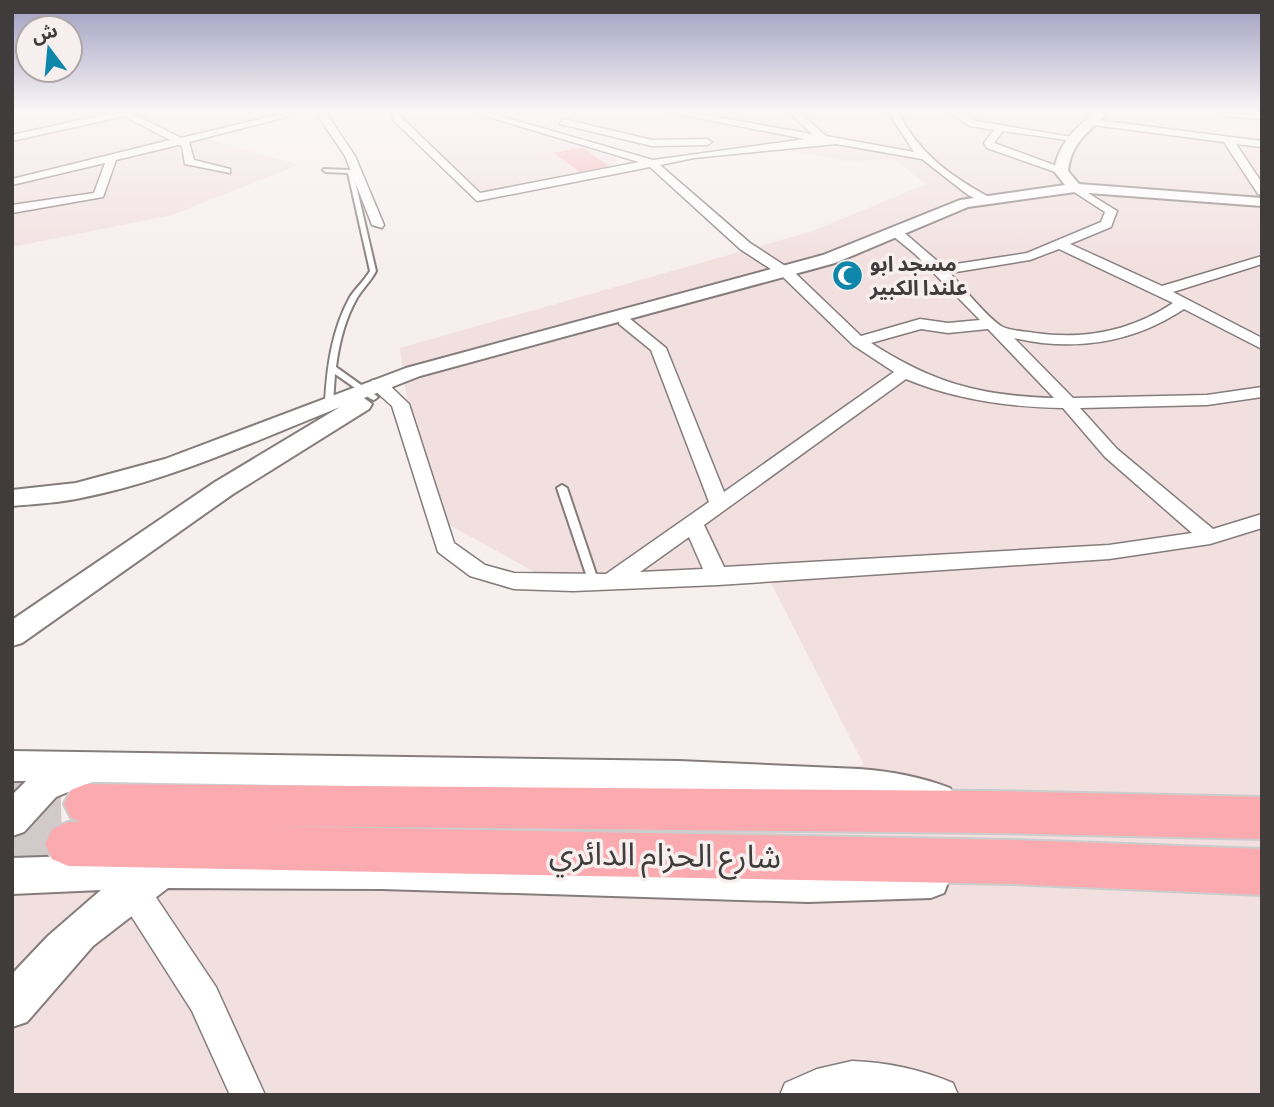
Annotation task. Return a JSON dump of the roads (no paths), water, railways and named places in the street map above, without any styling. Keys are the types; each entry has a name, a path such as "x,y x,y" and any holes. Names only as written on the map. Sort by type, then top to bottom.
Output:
{"highway":[{"name":"شارع الحزام الدائري","path":"87,786 1262,818"},
{"name":"شارع الحزام الدائري","path":"33,865 1013,862 1262,872"}],"street":[{"path":"12,182 90,165"},
{"path":"12,209 75,201 99,195 109,165"},
{"path":"200,165 226,171"},
{"path":"354,165 378,225"},
{"path":"444,165 477,197 643,165"},
{"path":"654,165 745,246 786,272 858,342 905,372 966,394 1013,402 1207,400 1262,391"},
{"path":"934,165 958,186 985,199"},
{"path":"939,271 1000,263 1062,245 1107,224 1111,211 1103,203 1075,188 1062,171 1044,165"},
{"path":"1062,165 1062,171"},
{"path":"1244,165 1262,191"},
{"path":"958,186 965,203"},
{"path":"12,498 76,491 173,464 329,403 624,321 808,265 897,233 965,203 1075,188 1262,202"},
{"path":"897,233 913,244 1069,403 1076,416 1111,453 1210,537"},
{"path":"1062,245 1161,291 1262,344"},
{"path":"1161,291 1262,260"},
{"path":"12,635 223,488 376,390 434,365 786,272"},
{"path":"858,342 920,324 948,328 992,327 1043,341 1092,341 1145,327 1183,303"},
{"path":"624,321 658,348 719,504"},
{"path":"602,583 693,523 905,372"},
{"path":"376,390 400,404 441,538 460,562 482,575 511,583 602,583 718,577 1109,552 1210,537 1262,521"},
{"path":"173,464 225,460 229,467 223,488"},
{"path":"693,523 718,577"},
{"path":"12,766 87,786"},
{"path":"12,821 44,786 87,786"},
{"path":"33,865 146,880 483,874 850,885 935,879 1013,862"},
{"path":"12,1007 65,944 146,880"},
{"path":"146,880 248,1095"},
{"path":"797,1095 844,1077 865,1076 940,1095"}],"lane":[{"path":"327,170 350,172 373,271 354,296 341,324 328,381 329,403"},
{"path":"332,368 376,390"},
{"path":"562,488 602,583"}],"tunnel":[{"path":"12,806 86,804"},
{"path":"12,843 68,844"}],"place":[{"name":"مسجد ابو علندا الكبير","path":"847,276"}]}
